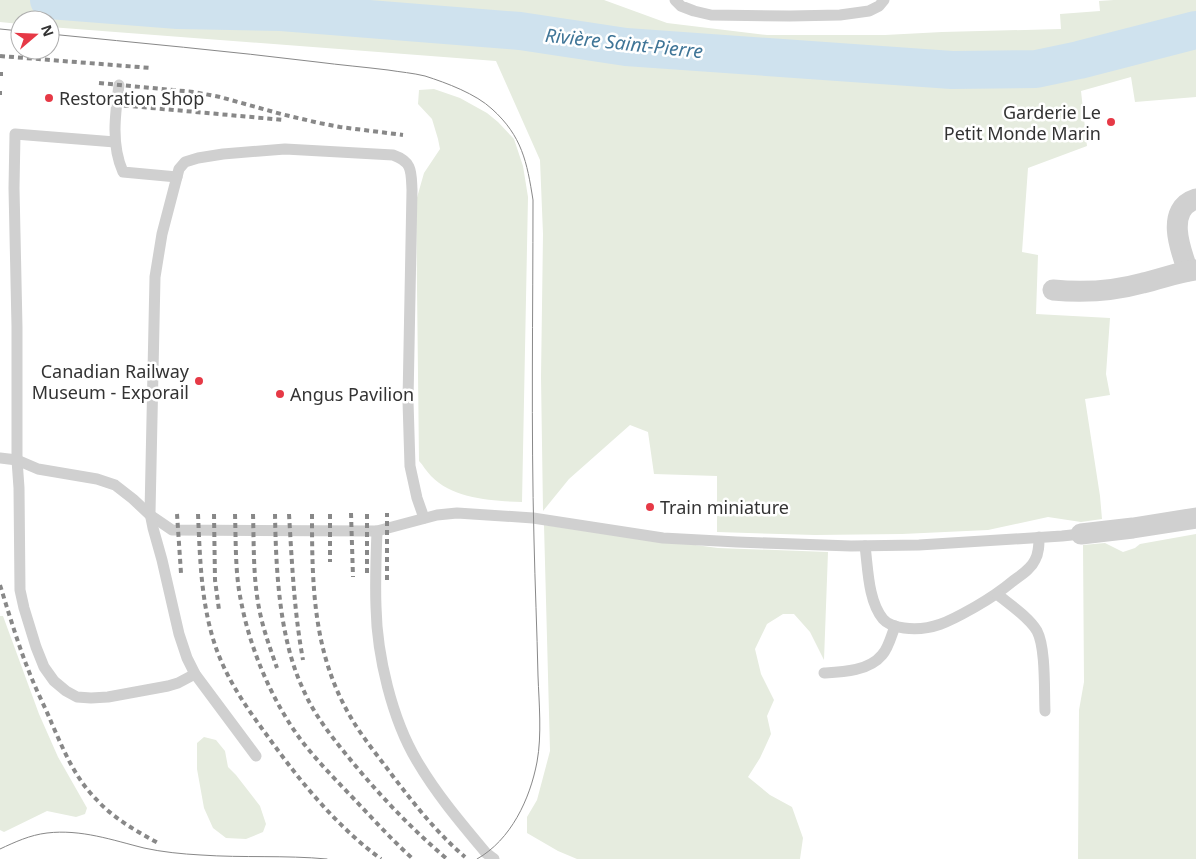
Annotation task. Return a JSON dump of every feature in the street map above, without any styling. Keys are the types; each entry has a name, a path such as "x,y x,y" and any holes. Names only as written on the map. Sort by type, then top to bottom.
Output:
{"street":[{"path":"1053,290 1085,292 1121,288 1192,270 1178,240 1177,222 1179,212 1186,204 1196,199"},
{"path":"1081,534 1196,518"}],"lane":[{"path":"675,0 681,6 711,14 790,16 840,15 869,11 879,6 884,0"},
{"path":"118,85 115,142 119,163 124,172 176,177"},
{"path":"115,142 15,134 14,188 20,590 36,648 44,667 54,681 66,692 77,697 108,697 168,686 195,674"},
{"path":"256,756 195,674 187,658 179,634 150,515 155,277 162,234 176,177 179,169 186,162 223,154 285,149 393,155 401,158 408,165 411,172 412,190 408,401 410,466 412,481 424,518"},
{"path":"0,458 17,460 38,469 96,479 115,485 150,515 172,530 377,531 437,515 457,513 533,518 663,538 865,546 919,545 1081,534"},
{"path":"377,531 376,609 380,648 387,686 400,725 416,760 445,804 486,853 494,859"},
{"path":"865,546 871,594 875,606 884,620 896,626 909,629 928,628 951,621 997,594 1030,567 1039,549 1039,538"},
{"path":"997,594 1037,631 1042,647 1045,711"},
{"path":"824,673 847,672 869,665 883,655 896,626"}],"shaded area":[{"path":"0,0 604,0 667,23 767,35 885,35 1061,29 1060,14 1100,11 1099,1 1196,0 1196,97 1135,102 1131,77 1081,91 1087,146 1028,168 1022,252 1038,255 1036,314 1110,318 1106,374 1110,395 1085,399 1102,519 1081,522 1048,517 988,530 902,534 815,535 717,532 717,476 654,474 648,432 630,425 569,479 543,511 541,377 543,234 540,160 496,61 60,28 60,10 10,10 10,23 0,22"},
{"path":"434,89 460,98 487,113 498,122 514,139 523,166 528,197 522,502 474,497 450,490 431,476 419,461 416,201 424,173 440,149 432,119 418,104 419,90"},
{"path":"544,525 718,548 828,552 824,660 810,632 794,614 783,614 767,624 755,649 761,674 774,700 767,716 771,734 760,758 748,777 770,795 792,807 803,838 800,859 577,859 558,851 527,833 527,817 537,800 550,751"},
{"path":"1196,534 1196,859 1078,859 1079,710 1084,682 1083,545 1105,543 1123,552 1140,544"},
{"path":"0,616 3,616 39,714 58,757 87,808 85,814 76,817 47,811 4,832 0,830"},
{"path":"204,737 216,740 225,751 228,767 260,806 266,824 263,832 246,839 226,838 213,828 204,808 197,769 197,743"}],"waterway":[{"name":"Rivière Saint-Pierre","path":"49,0 178,10 281,12 520,31 626,47 952,70 1036,69 1196,30"}],"tram line":[{"path":"0,29 10,30"},
{"path":"60,35 250,54 425,76 478,99 502,119 517,140 522,150 533,200 534,557 540,719 539,741 534,776 524,804 509,830 500,841 477,859"},
{"path":"0,849 35,835 60,832 96,836 151,849 179,853 327,859"}],"railway":[{"path":"0,56 151,68"},
{"path":"99,83 194,92 319,123 403,135"},
{"path":"97,103 284,120"},
{"path":"351,513 353,577"},
{"path":"387,513 387,580"},
{"path":"177,514 181,573"},
{"path":"198,514 202,581 210,629 231,681 244,703 305,785 348,832 381,859"},
{"path":"214,514 215,580 219,610"},
{"path":"235,514 237,569 241,601 256,656 272,692 290,725 301,740 334,778 413,859"},
{"path":"253,514 257,596 265,631 277,668"},
{"path":"275,514 280,603 289,648 303,689 313,709 326,728 365,777 387,802 447,859"},
{"path":"289,514 295,605 303,660"},
{"path":"312,514 314,593 317,618 328,668 338,692 350,716 370,746 435,828 465,857"},
{"path":"330,514 330,562"},
{"path":"367,514 367,577"},
{"path":"0,585 34,685 76,773 89,791 117,818 158,843"}],"place":[{"name":"Restoration Shop","path":"49,98"},
{"name":"Garderie Le Petit Monde Marin","path":"1111,122"},
{"name":"Canadian Railway Museum - Exporail","path":"199,381"},
{"name":"Angus Pavilion","path":"280,394"},
{"name":"Train miniature","path":"650,507"}]}
